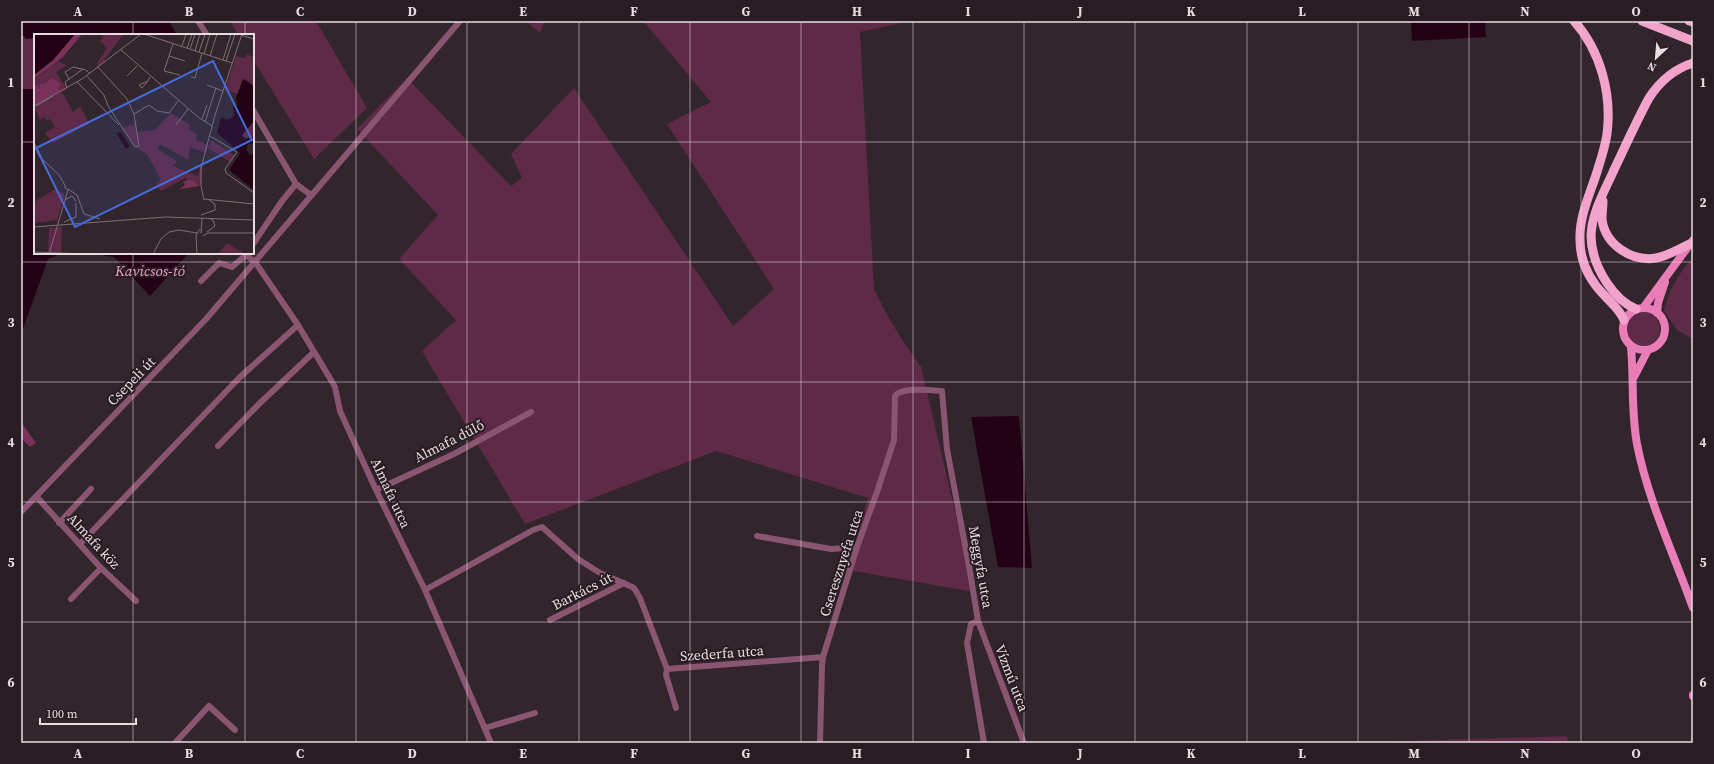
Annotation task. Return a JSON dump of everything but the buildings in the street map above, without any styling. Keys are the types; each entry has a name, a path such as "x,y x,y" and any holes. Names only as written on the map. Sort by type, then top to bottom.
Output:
{"highway":[{"path":"1574,21 1589,42 1598,62 1604,81 1608,119 1605,145 1581,224 1580,239 1582,255 1586,270 1595,284 1617,308 1624,320"},
{"path":"1642,21 1693,40"},
{"path":"1689,21 1693,22"},
{"path":"1640,308 1626,305 1617,296 1600,273 1592,247 1592,223 1603,195 1636,123 1656,88 1671,73 1683,66 1693,63"},
{"path":"1603,195 1602,220 1606,231 1615,245 1630,255 1649,259 1658,258 1692,242"}],"main road":[{"path":"1640,308 1651,309 1657,313 1664,324 1664,337 1660,343 1648,350 1640,350 1632,347 1623,336 1622,328 1624,320 1629,313 1640,308 1668,276 1692,242"},
{"path":"1657,313 1658,303 1668,276"},
{"path":"1632,347 1634,378 1633,420 1642,467 1693,608"},
{"path":"1634,378 1648,350"}],"street":[{"path":"198,21 206,34"},
{"name":"Csepeli út","path":"21,512 191,336 460,21"},
{"path":"254,112 296,184 311,195"},
{"path":"254,242 282,200 296,184"},
{"path":"200,281 219,263 232,267 247,254"},
{"name":"Almafa utca","path":"247,254 255,262 298,325 335,387 340,411 376,490 425,590 492,743"},
{"path":"80,544 240,377 298,325"},
{"path":"218,446 259,404 314,352"},
{"name":"Cseresznyefa utca","path":"820,743 823,657 857,547 894,440 894,400 896,394 905,391 942,391"},
{"name":"Meggyfa utca","path":"942,391 947,449 978,621 971,624 967,643 984,743"},
{"name":"Almafa dűlő","path":"376,490 454,454 531,412"},
{"path":"59,523 91,489"},
{"name":"Almafa köz","path":"36,496 101,568 136,601"},
{"name":"Szederfa utca","path":"425,590 533,530 542,527 589,567 634,588 640,598 667,669 823,657"},
{"path":"757,536 831,549 857,547"},
{"path":"71,599 101,568"},
{"name":"Barkács út","path":"550,620 624,583"},
{"name":"Vízmű utca","path":"978,621 1024,743"},
{"path":"667,669 666,675 676,708"},
{"path":"175,743 209,706 235,730"},
{"path":"485,728 534,713"}],"shaded area":[{"path":"230,21 316,21 367,108 314,159 254,61 254,34 237,34"},
{"path":"526,21 545,21 540,33"},
{"path":"643,21 910,21 860,32 874,289 896,329 921,367 974,592 848,570 868,498 716,451 525,524 422,351 456,320 399,259 438,215 357,129 407,78 511,186 522,178 511,154 574,88 733,326 774,289 667,124 711,102"},
{"path":"21,33 26,39 34,38 34,89 21,89"},
{"path":"1693,258 1693,339 1677,330 1664,311 1675,282"},
{"path":"1640,312 1646,312 1650,313 1657,319 1660,329 1659,336 1653,343 1646,346 1640,346 1636,345 1629,339 1626,332 1626,326 1627,322 1633,315"},
{"path":"21,422 36,443 30,447 21,438"},
{"path":"1567,736 1568,743 1350,743"}],"water":[{"path":"21,21 169,21 176,34 34,34 34,38 26,39 21,33"},
{"path":"1411,21 1485,21 1486,37 1412,41"},
{"path":"21,89 34,89 34,254 60,254 48,259 21,334"},
{"name":"Kavicsos-tó","path":"94,254 188,254 150,296 114,257"},
{"path":"1019,416 1032,568 998,567 971,417"}]}
